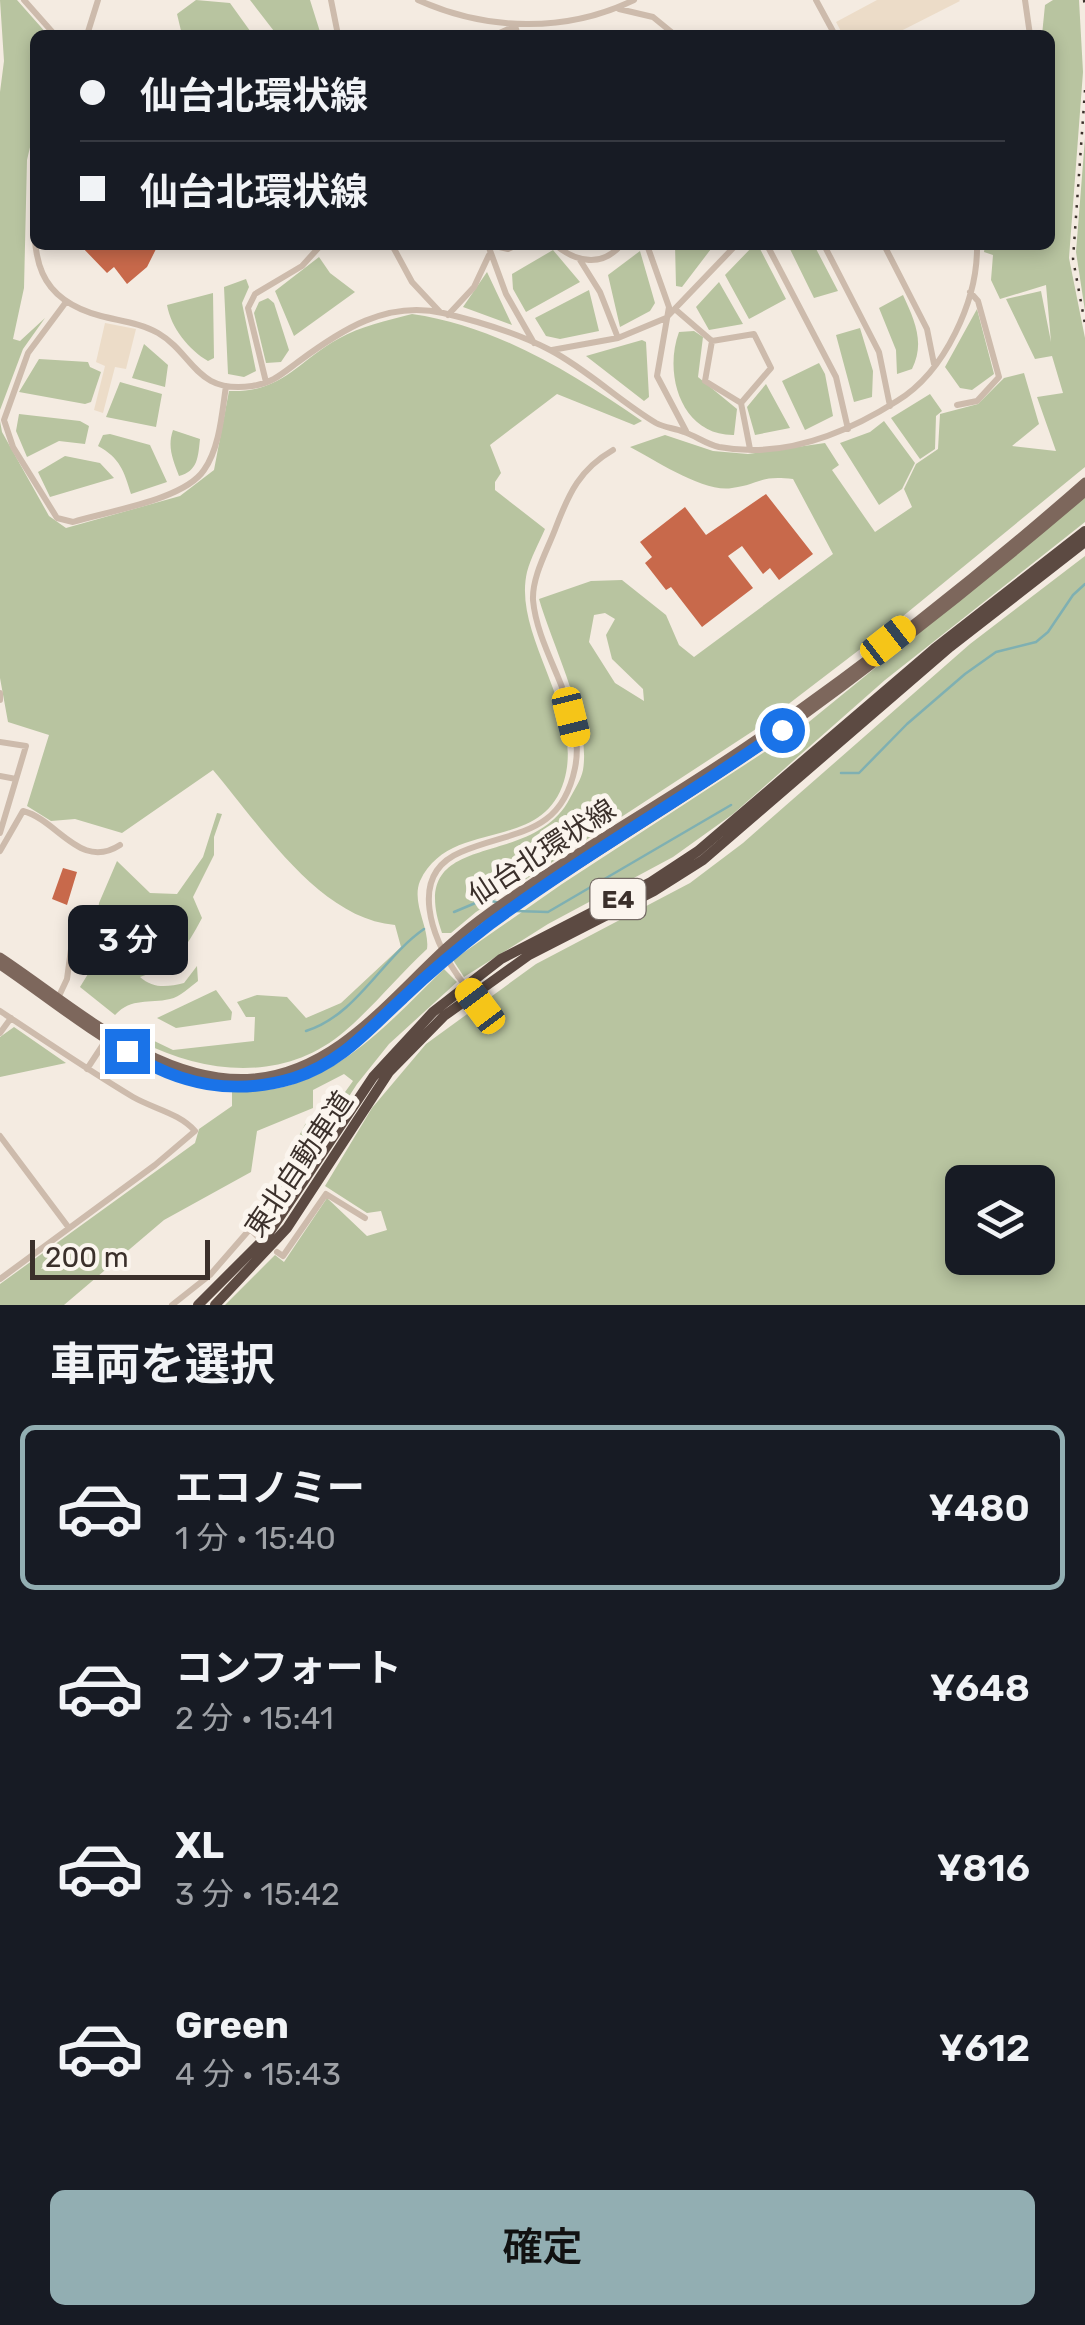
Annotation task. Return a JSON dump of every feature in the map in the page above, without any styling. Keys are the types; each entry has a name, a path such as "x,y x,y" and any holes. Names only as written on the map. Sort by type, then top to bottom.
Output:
{"highway":[{"name":"東北自動車道","path":"198,1305 267,1236 373,1077 433,1012 501,959 651,882 698,851 934,649 1085,531"},
{"name":"東北自動車道","path":"214,1305 287,1228 389,1072 444,1016 529,955 665,885 713,853 950,647 1085,542"}],"main road":[{"name":"仙台北環状線","path":"522,898 776,726 1085,482"},
{"name":"仙台北環状線","path":"0,957 145,1053 178,1069 210,1077 260,1077 309,1064 336,1049 485,922 798,719 1085,492"},
{"name":"仙台北環状線","path":"0,966 143,1061 182,1079 221,1086 277,1082 313,1070 345,1052 444,955"}],"street":[{"path":"24,0 51,30"},
{"path":"89,30 98,0"},
{"path":"331,0 337,30"},
{"path":"418,0 515,26"},
{"path":"507,30 585,19 634,0"},
{"path":"816,0 832,30"},
{"path":"1025,0 1029,30"},
{"path":"617,8 653,17 669,30"},
{"path":"515,26 516,30"},
{"path":"34,250 51,289 73,308 146,327 163,336 192,369 226,386 266,382 341,331 369,318 408,310 444,314 550,351 657,424 719,447 750,449 827,439 905,396 934,365 951,339 970,292 976,250"},
{"path":"266,382 248,308 256,294 302,266 316,250"},
{"path":"395,250 412,282 444,314"},
{"path":"444,314 474,287 488,250"},
{"path":"490,250 506,294 535,344"},
{"path":"563,250 580,260 600,292 618,338"},
{"path":"580,260 600,259 614,250"},
{"path":"649,250 669,307 656,376 686,432"},
{"path":"550,351 618,338 666,318 731,250"},
{"path":"770,250 836,377 848,430"},
{"path":"827,250 879,352 890,406"},
{"path":"887,250 928,329 934,365"},
{"path":"957,405 977,401 999,377 978,301 970,292"},
{"path":"66,302 28,353 4,420 13,447 57,518 74,522 191,484 207,467 215,446 226,386"},
{"path":"676,310 712,341"},
{"path":"712,341 754,334 771,368 741,403"},
{"path":"712,341 706,381 741,403 750,449"},
{"path":"480,1006 444,955 428,909 436,874 456,854 516,838 542,823 566,796 573,778 576,740 534,594 569,493 586,469 612,450"},
{"path":"0,742 26,746 4,807 0,832"},
{"path":"0,776 16,779"},
{"path":"0,852 24,812 30,812 79,848 96,854 120,845"},
{"path":"59,996 67,980 76,912"},
{"path":"0,1011 87,1069 147,1105 186,1120 195,1130 0,1279"},
{"path":"0,1033 10,1018"},
{"path":"87,1069 108,1037"},
{"path":"0,1136 69,1228"},
{"path":"277,1252 282,1256 326,1194 365,1218"},
{"path":"172,1305 210,1275 250,1230 258,1237"}],"green space":[{"path":"0,0 17,0 44,30 30,30 24,288 13,339 20,341 45,318 23,349 0,410 0,92 4,61"},
{"path":"196,0 230,3 249,30 181,30 177,14"},
{"path":"250,0 310,0 319,30 273,30"},
{"path":"1053,0 1079,0 1083,72 1069,258 1085,338 1085,467 897,621 753,731 476,912 451,933 442,933 435,899 441,877 456,863 529,836 552,821 582,774 584,751 576,707 539,599 591,581 622,580 666,615 679,645 694,657 833,554 793,479 773,478 732,488 708,486 630,447 665,435 713,451 748,454 825,443 839,465 832,470 875,532 912,507 904,489 916,464 938,449 940,414 978,404 1004,378 1024,373 1039,424 1012,446 1056,451 1037,397 1063,393 1052,356 1035,359 1006,299 1041,291 1051,342 1046,285 1000,299 991,280 993,255 984,252 1055,250 1055,30 1042,30 1045,5","holes":["605,613 615,619 606,635 612,659 643,689 644,701 615,683 589,642 594,615"]},
{"path":"1085,138 1085,311 1076,252"},
{"path":"553,250 580,282 526,312 513,289 512,274"},
{"path":"675,250 710,250 682,287 676,286"},
{"path":"749,250 761,250 786,299 749,319 725,275"},
{"path":"790,250 817,250 838,291 814,298"},
{"path":"640,251 655,303 650,311 620,327 608,275"},
{"path":"319,257 330,273 355,292 294,336 275,291"},
{"path":"487,272 512,325 463,307"},
{"path":"246,279 249,287 242,303 256,371 244,377 228,374 224,287"},
{"path":"719,282 743,324 709,330 696,307"},
{"path":"589,290 599,331 560,339 546,336 535,318"},
{"path":"213,293 214,358 208,361 182,338 167,305"},
{"path":"903,295 915,323 918,350 912,369 897,374 896,350 879,308"},
{"path":"268,298 274,303 289,350 281,362 266,363 254,313 259,302"},
{"path":"977,309 994,374 972,390 960,388 945,367"},
{"path":"412,314 504,340 561,369 642,421 634,425 557,394 490,445 501,473 495,490 545,529 527,572 525,596 529,622 565,728 568,755 564,781 553,804 536,818 517,828 473,840 434,861 418,889 427,949 345,1031 322,1047 298,1059 246,1068 219,1066 167,1053 142,1042 146,1037 173,1050 254,1041 255,1017 246,1017 237,1002 257,995 287,997 306,1018 341,1003 401,947 395,925 367,919 316,888 271,842 213,770 122,833 75,819 51,821 27,806 49,735 8,722 0,678 0,421 2,432 49,516 66,528 180,496 214,470 229,391 263,387 347,334"},
{"path":"860,328 873,371 872,397 854,402 836,335"},
{"path":"694,331 703,337 698,377 737,409 734,435 716,433 701,425 681,400 676,384 675,349 679,332"},
{"path":"646,342 649,397 644,401 586,356"},
{"path":"144,344 168,365 165,387 132,378"},
{"path":"39,359 88,362 101,372 91,402 19,392"},
{"path":"819,363 833,416 805,430 782,381"},
{"path":"120,382 162,394 156,427 106,417"},
{"path":"766,384 790,428 755,435 747,407"},
{"path":"930,394 942,411 936,416 935,449 920,459 891,418"},
{"path":"19,414 80,421 89,426 85,444 59,441 27,457 16,431"},
{"path":"884,421 915,463 902,489 879,505 840,443 870,432"},
{"path":"173,430 200,439 193,467 179,476 171,448"},
{"path":"103,435 150,445 167,482 131,494 120,466 98,446"},
{"path":"65,456 100,463 114,478 50,497 38,472"},
{"path":"1085,497 1085,522 885,680 733,814 673,857 548,924 464,977 453,960 562,884 766,751 772,752"},
{"path":"1085,556 1085,1305 225,1305 275,1255 284,1262 327,1198 367,1236 387,1230 381,1211 367,1213 325,1186 372,1108 426,1044 536,964 690,883 743,843 970,644"},
{"path":"217,813 222,814 214,837 214,855 193,897 202,918 178,955 140,977 155,985 184,983 197,966 198,981 174,998 134,1003 115,1015 80,987 107,943 96,929 99,903 117,861 150,893 177,894 203,857"},
{"path":"444,969 457,982 389,1044 357,1084 260,1234 257,1224 291,1169 284,1164 308,1119 319,1128 353,1081 344,1074 313,1090 313,1108 257,1131 251,1172 164,1220 64,1305 0,1305 0,1284 195,1143 199,1129 232,1106 232,1092 279,1088 327,1070 389,1023"},
{"path":"216,990 232,1012 231,1020 176,1028 157,1018"},
{"path":"14,1027 66,1063 0,1077 0,1037"}],"shaded area":[{"path":"877,0 960,1 903,30 840,30 836,22"},
{"path":"105,323 136,329 126,369 115,367 103,413 94,410 105,366 96,362"}],"building":[{"path":"85,250 156,250 147,267 127,284 114,267 107,273"},
{"path":"766,494 813,554 779,580 770,568 763,574 742,546 728,556 753,588 702,627 671,587 666,590 645,563 652,557 640,542 685,507 706,535"},
{"path":"63,868 77,872 67,905 52,899"}],"waterway":[{"path":"841,773 859,773 907,724 996,652 1036,642 1085,584"},
{"path":"515,911 548,912 731,805"},
{"path":"454,912 485,899 499,903"},
{"path":"306,1031 340,1012 424,929"}],"railway":[{"path":"1084,0 1085,6"},
{"path":"1085,90 1073,259 1085,324"}],"route":[{"path":"127,1051 170,1075 206,1085 277,1082 324,1066 356,1044 406,995 490,924 782,730"}]}
